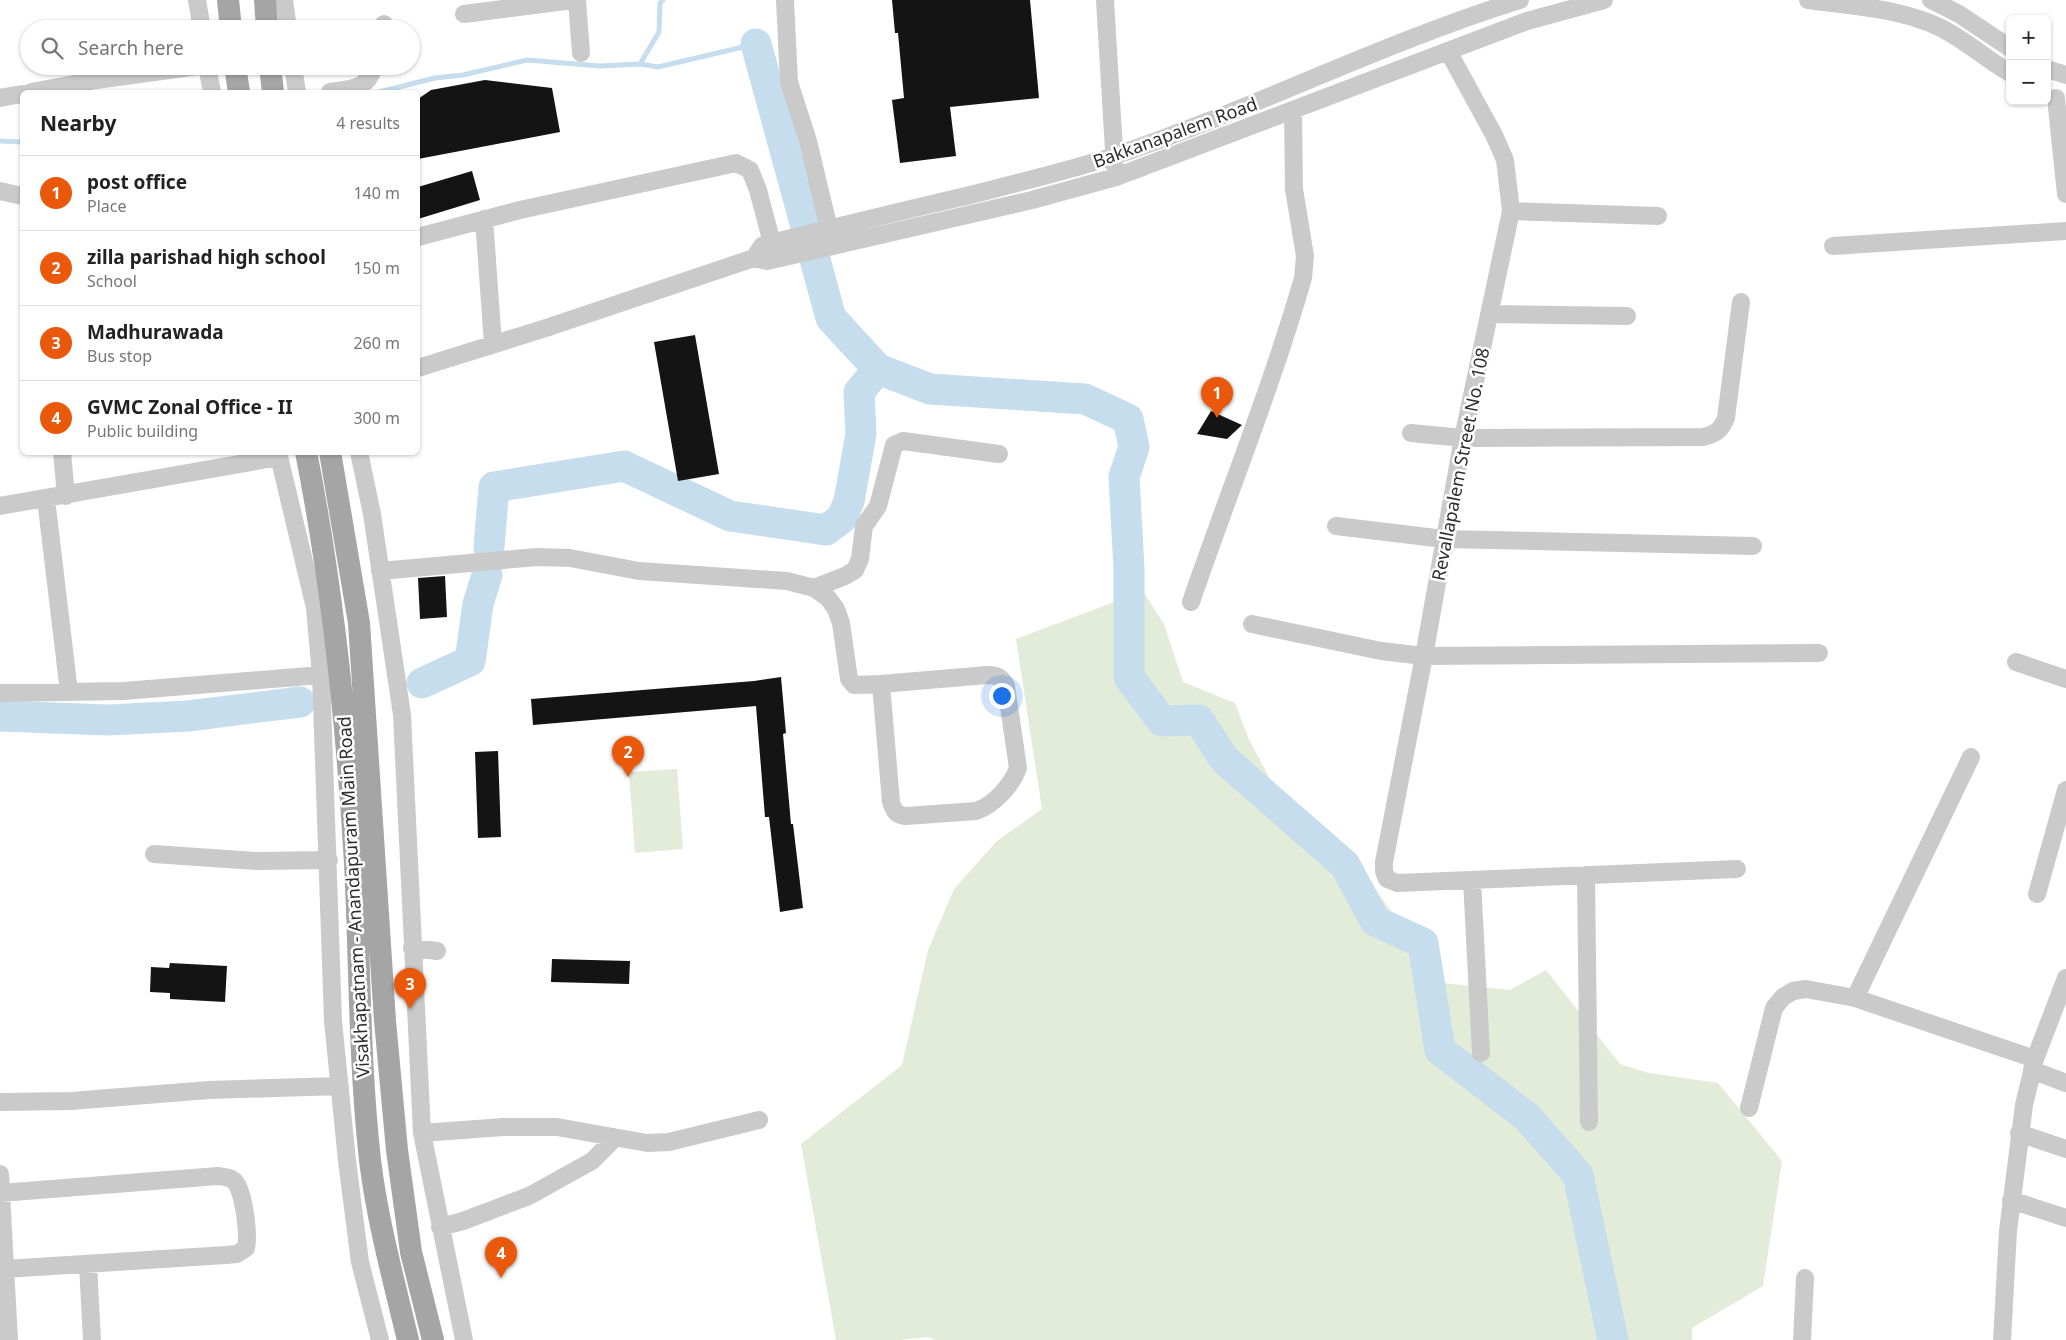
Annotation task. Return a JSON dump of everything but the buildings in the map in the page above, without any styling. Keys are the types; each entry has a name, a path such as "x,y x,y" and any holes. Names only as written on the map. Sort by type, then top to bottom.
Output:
{"main road":[{"path":"228,0 230,20"},
{"path":"265,0 266,20"},
{"path":"236,75 239,90"},
{"path":"271,75 273,90"},
{"name":"Visakhapatnam - Anandapuram Main Road","path":"307,455 336,630 385,1021 397,1150 411,1252 433,1340"},
{"name":"Visakhapatnam - Anandapuram Main Road","path":"331,455 359,623 365,863 360,1022 370,1161 388,1260 408,1340"}],"street":[{"path":"197,0 200,20"},
{"path":"284,0 287,20"},
{"path":"464,14 573,0"},
{"path":"577,0 581,53"},
{"path":"785,0 789,82 808,141 825,230"},
{"path":"1106,0 1116,177"},
{"name":"Bakkanapalem Road","path":"779,247 825,230 1067,171 1115,156 1254,104 1420,36 1520,0"},
{"path":"420,367 754,258 762,246 823,248 1032,200 1116,177 1527,21 1604,0"},
{"path":"1808,0 1885,10 1917,18 1940,28 2006,71"},
{"path":"1931,0 1959,14 2006,45"},
{"name":"Revallapalem Street No. 108","path":"1448,51 1494,135 1505,160 1511,211 1463,438 1424,656 1384,862 1384,871 1388,879 1397,883 1472,880"},
{"path":"2051,70 2066,75"},
{"path":"42,90 132,75"},
{"path":"209,75 212,90"},
{"path":"294,75 297,90"},
{"path":"343,90 361,85 368,81 370,75"},
{"path":"0,98 20,94"},
{"path":"2056,97 2066,194"},
{"path":"1191,602 1248,446 1303,278 1305,256 1295,203 1293,110"},
{"path":"420,236 484,219 736,163 750,170 779,247"},
{"path":"0,191 20,196"},
{"path":"1511,211 1658,216"},
{"path":"484,219 493,344"},
{"path":"1833,246 2066,230"},
{"path":"1411,433 1463,438 1703,437 1713,434 1721,429 1726,418 1742,302"},
{"path":"1487,321 1627,316"},
{"path":"814,588 845,576 854,570 860,559 864,526 878,506 894,445 903,441 999,454"},
{"path":"62,455 66,496"},
{"path":"0,506 66,496 279,455 315,608 321,675 329,860 333,1021 347,1161 360,1262 380,1340"},
{"path":"360,455 372,514 402,715 422,1133 464,1340"},
{"path":"46,499 69,692"},
{"path":"1336,526 1444,539 1753,546"},
{"path":"380,572 527,558 570,558 639,571 787,581 814,588 828,598 836,609 841,623 849,678 854,685 987,675 996,675 1002,679 1006,686 1018,768 1015,775 994,802 986,808 976,811 906,816 898,815 893,810 881,684"},
{"path":"1252,624 1381,651 1424,656 1820,653"},
{"path":"2016,662 2066,679"},
{"path":"0,693 124,691 321,675"},
{"path":"1855,998 1971,757"},
{"path":"2037,894 2066,790"},
{"path":"154,854 256,861 329,860"},
{"path":"1480,1053 1472,880 1737,869"},
{"path":"1586,875 1589,1122"},
{"path":"412,948 437,951"},
{"path":"2002,1340 2011,1200 2019,1133 2034,1065 2060,1014 2066,978"},
{"path":"1750,1108 1774,1008 1783,997 1794,990 1806,989 1855,998 2034,1065 2066,1083"},
{"path":"0,1102 72,1101 209,1090 340,1086"},
{"path":"422,1133 548,1126 648,1143 669,1142 759,1120"},
{"path":"2019,1133 2066,1149"},
{"path":"440,1227 463,1221 529,1196 592,1161 615,1138"},
{"path":"0,1174 6,1334"},
{"path":"1,1193 218,1176 229,1178 235,1182 239,1192 248,1238 246,1248 237,1254 5,1268"},
{"path":"2011,1200 2066,1218"},
{"path":"88,1264 92,1340"},
{"path":"1802,1340 1805,1278"}],"green space":[{"path":"1143,591 1164,624 1183,682 1235,703 1248,737 1275,789 1312,819 1373,886 1443,983 1510,990 1546,970 1620,1064 1649,1073 1718,1083 1782,1161 1763,1286 1692,1328 1692,1340 934,1340 928,1337 900,1340 836,1340 801,1144 902,1065 928,950 954,889 997,841 1042,809 1016,639"},
{"path":"677,769 683,849 635,853 629,772"}],"waterway":[{"path":"663,0 660,3 659,32 640,64 658,67 756,44"},
{"path":"756,44 831,318 878,369 930,389 1085,399 1128,419 1134,447 1124,477 1129,569 1129,677 1162,721 1199,720 1224,759 1345,865 1375,921 1423,943 1440,1050 1527,1117 1578,1175 1613,1340"},
{"path":"387,90 435,78 463,75 527,60 600,66 640,64"},
{"path":"0,141 20,142"},
{"path":"489,547 494,487 624,466 730,516 826,530 842,518 849,501 861,434 859,392 878,369"},
{"path":"422,683 470,661 478,604 487,575"},
{"path":"0,716 108,720 188,716 300,702"}],"place":[{"name":"post office","path":"1217,418"},
{"name":"zilla parishad high school","path":"628,777"},
{"name":"Madhurawada","path":"410,1009"},
{"name":"GVMC Zonal Office - II","path":"501,1278"}]}
